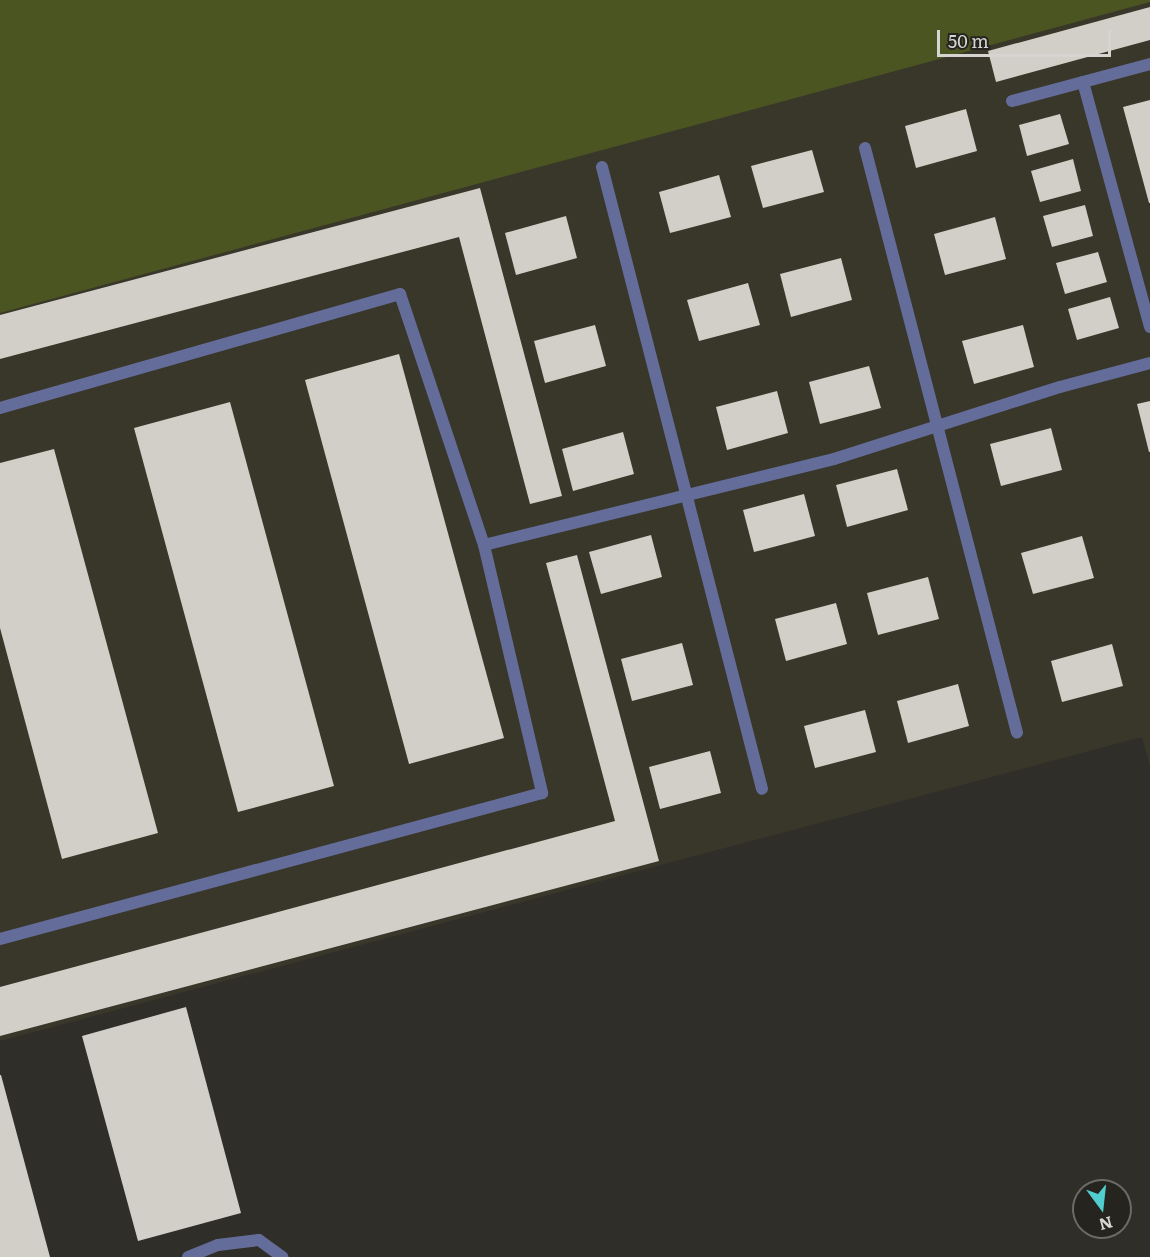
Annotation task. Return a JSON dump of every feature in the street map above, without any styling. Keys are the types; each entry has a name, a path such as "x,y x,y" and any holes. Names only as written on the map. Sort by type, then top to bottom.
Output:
{"lane":[{"path":"1012,101 1150,64"},
{"path":"1083,82 1150,327"},
{"path":"865,148 935,427 1017,733"},
{"path":"602,167 762,789"},
{"path":"0,408 400,294 484,545 542,793 0,939"},
{"path":"484,545 834,459 1150,363"},
{"path":"188,1257 218,1245 259,1240 282,1257"}],"shaded area":[{"path":"1150,0 1150,766 1142,737 0,1041 0,308"}],"green space":[{"path":"0,0 1150,0 1150,2 0,313"}],"building":[{"path":"1150,7 1150,40 996,82 988,51"},
{"path":"1150,100 1150,203 1149,203 1123,107"},
{"path":"966,109 977,151 916,168 905,126"},
{"path":"1060,114 1069,144 1027,156 1019,125"},
{"path":"812,150 824,192 763,208 751,166"},
{"path":"1073,159 1081,191 1040,202 1031,171"},
{"path":"719,175 731,217 670,233 659,192"},
{"path":"480,188 562,496 530,504 459,237 0,359 0,315"},
{"path":"1085,205 1093,236 1052,247 1043,216"},
{"path":"566,216 577,258 516,275 505,233"},
{"path":"995,217 1006,259 945,275 934,234"},
{"path":"1098,252 1107,282 1065,294 1056,263"},
{"path":"841,258 852,300 791,317 780,274"},
{"path":"748,283 760,325 699,341 687,300"},
{"path":"1110,297 1119,328 1077,340 1068,309"},
{"path":"595,325 606,366 545,383 534,341"},
{"path":"1023,325 1034,367 974,384 962,341"},
{"path":"399,354 504,738 409,764 305,380"},
{"path":"869,366 881,408 820,424 809,382"},
{"path":"777,391 788,433 727,450 716,407"},
{"path":"1150,401 1150,452 1149,452 1137,404"},
{"path":"230,402 334,786 238,812 134,428"},
{"path":"1051,428 1062,470 1001,486 990,444"},
{"path":"623,432 634,474 573,491 562,449"},
{"path":"54,449 158,833 62,859 0,628 0,463"},
{"path":"897,469 908,510 847,527 836,485"},
{"path":"804,494 815,536 754,552 743,510"},
{"path":"651,535 662,577 601,594 589,552"},
{"path":"1082,536 1094,578 1033,594 1021,553"},
{"path":"577,555 659,861 0,1036 0,987 615,821 546,563"},
{"path":"928,577 939,619 878,635 867,593"},
{"path":"836,603 847,644 786,661 775,619"},
{"path":"682,643 693,685 632,701 621,659"},
{"path":"1112,644 1123,686 1062,702 1051,661"},
{"path":"958,684 969,726 908,743 897,701"},
{"path":"865,710 876,752 815,768 804,726"},
{"path":"710,751 721,793 660,809 649,767"},
{"path":"186,1007 241,1213 138,1241 82,1036"},
{"path":"1,1075 50,1257 0,1257"}]}
